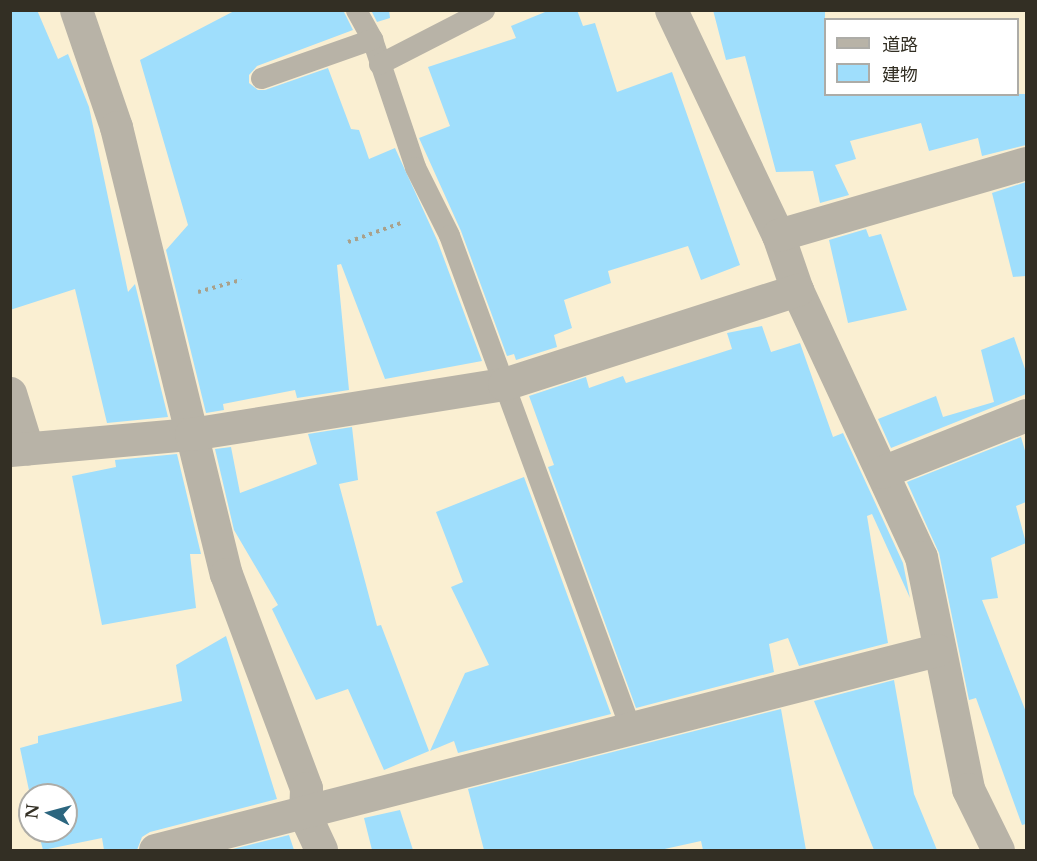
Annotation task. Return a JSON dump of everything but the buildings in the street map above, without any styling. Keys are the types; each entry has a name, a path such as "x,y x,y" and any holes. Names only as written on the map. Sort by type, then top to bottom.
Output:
{"street":[{"path":"76,10 116,127 226,574 306,788 305,815 321,850"},
{"path":"671,10 778,235 797,290 921,557 937,650 968,789 998,850"},
{"path":"778,235 1026,163"},
{"path":"10,393 19,449 191,434 504,384 797,290"},
{"path":"882,472 1026,415"},
{"path":"155,850 305,815 937,650"}],"lane":[{"path":"356,10 372,39 415,167 437,211 504,384 631,730"},
{"path":"379,64 484,10"},
{"path":"261,78 372,39"}],"path":[{"path":"348,242 437,211"}]}
